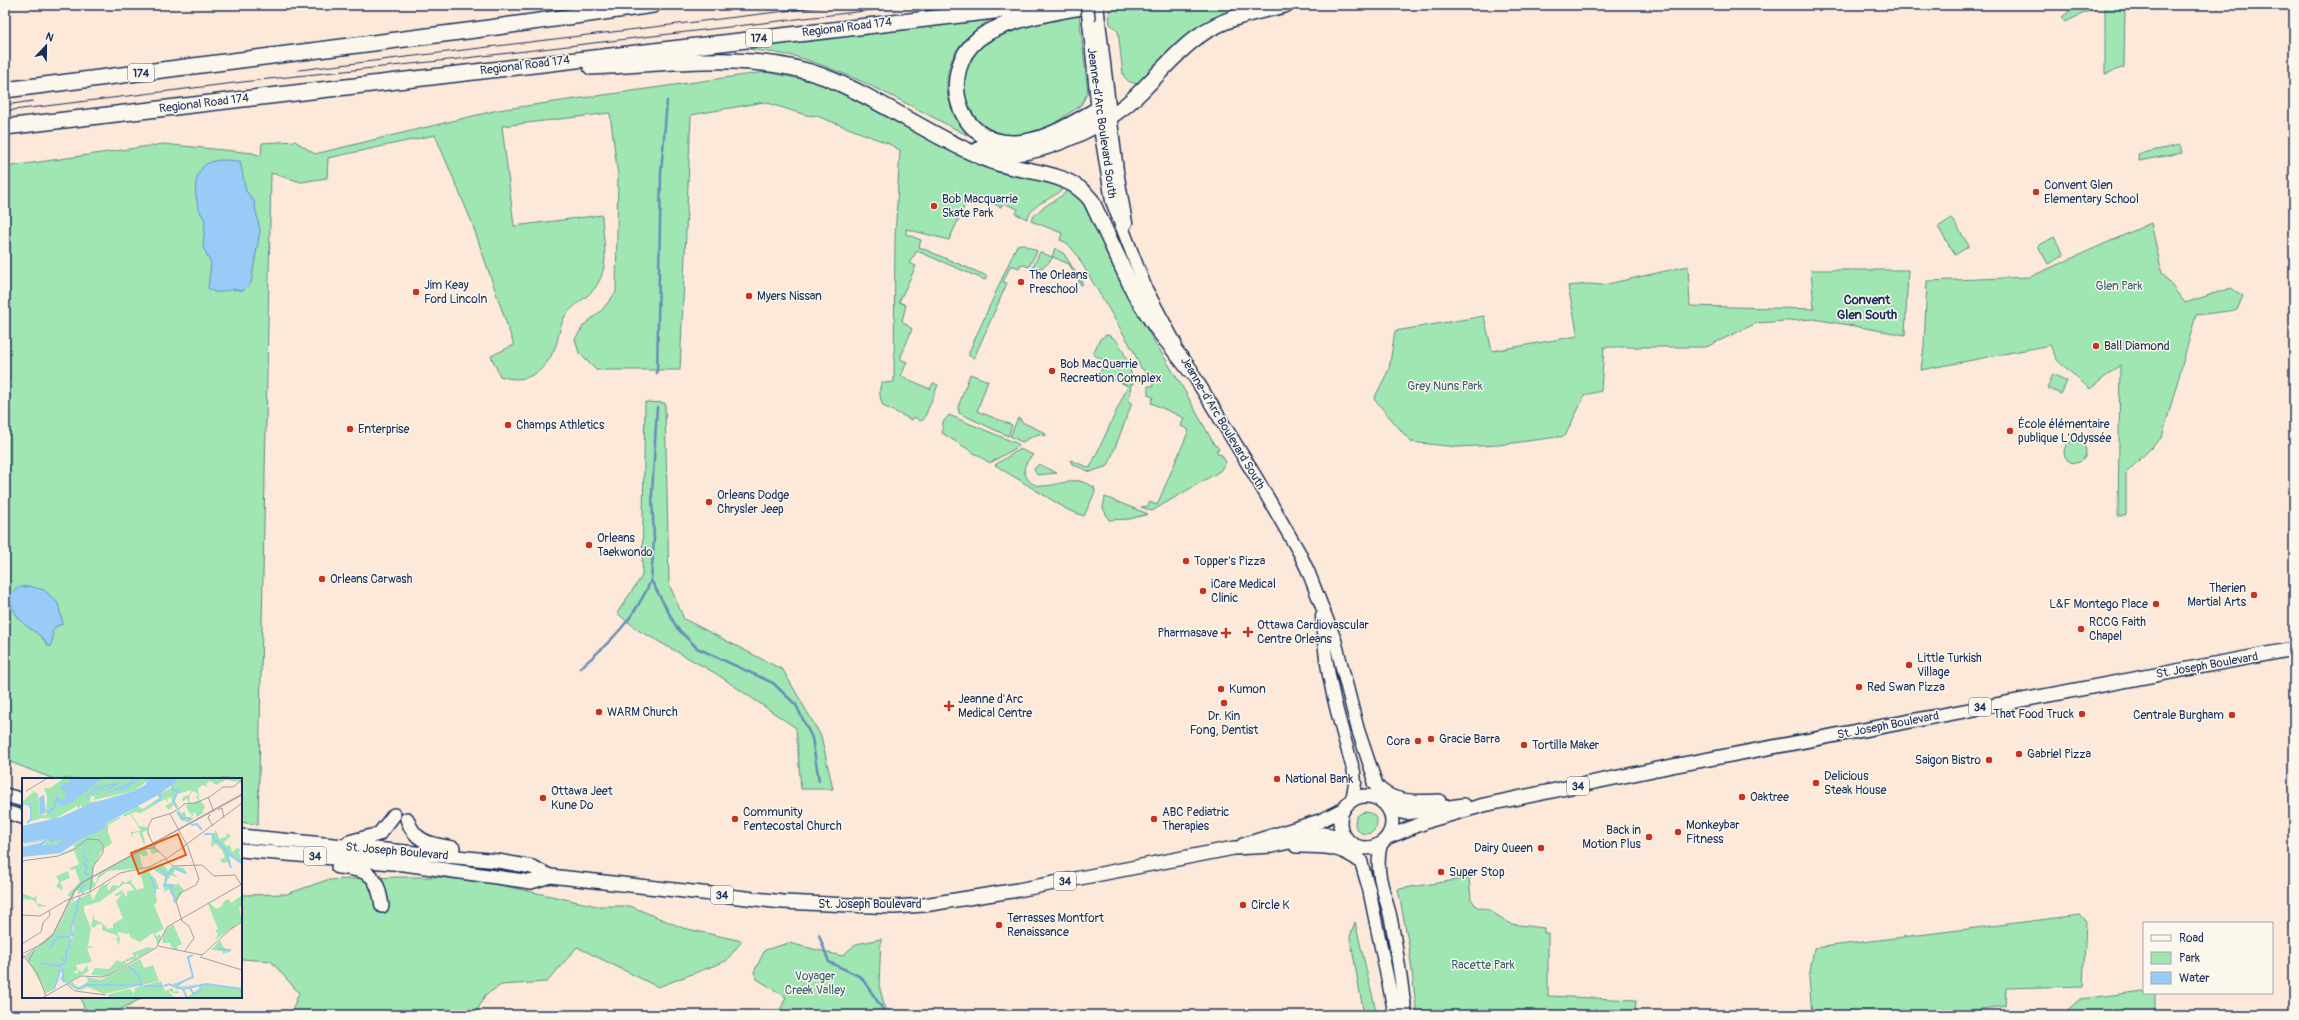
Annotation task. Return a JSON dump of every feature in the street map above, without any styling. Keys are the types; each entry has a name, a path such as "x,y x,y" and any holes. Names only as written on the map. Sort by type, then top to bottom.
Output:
{"highway":[{"path":"351,46 461,31 606,5"},
{"name":"174","path":"5,90 351,46 653,5"},
{"name":"Regional Road 174","path":"5,127 1046,5"},
{"path":"1093,5 1023,20 991,31 968,49 961,63 955,88 960,110 967,121 985,136 997,141 1010,143 1041,138 1103,115"},
{"path":"946,138 992,152 1023,152 1061,141 1132,99 1184,49 1205,32 1241,16 1284,5"},
{"path":"472,72 722,61 776,65 823,76 850,88 982,157 1004,165 1064,180 1076,185 1086,194 1096,209 1135,294 1190,370"}],"main road":[{"name":"Jeanne-d'Arc Boulevard South","path":"1087,5 1094,21"},
{"name":"Jeanne-d'Arc Boulevard South","path":"1097,5 1094,21 1103,115 1117,171 1128,239 1146,289 1190,370 1300,552 1335,640 1345,684 1374,783 1385,805"},
{"name":"Jeanne-d'Arc Boulevard South","path":"1322,606 1323,643 1328,672 1354,772 1355,783 1348,805"},
{"name":"St. Joseph Boulevard","path":"1384,840 1431,820 1484,805 1672,766 2294,649"},
{"path":"1374,783 1386,795 1395,799 1407,801 1440,801 1461,805"},
{"path":"5,795 22,800"},
{"name":"34","path":"1348,805 1367,796 1385,805"},
{"path":"1348,805 1340,824 1361,862 1369,889 1395,1015"},
{"name":"St. Joseph Boulevard","path":"1234,848 1258,839 1320,822 1348,805"},
{"path":"1385,805 1392,823 1378,856 1379,873 1390,915 1406,1015"},
{"name":"St. Joseph Boulevard","path":"1385,805 1406,813 1461,805 1484,805"},
{"path":"5,812 22,817"},
{"path":"334,845 373,837 379,834 394,815"},
{"path":"407,819 410,828 418,838 427,844 484,853 498,861"},
{"name":"St. Joseph Boulevard","path":"242,836 498,861 532,867 550,876 783,902 894,907 924,905 1018,890 1234,848 1272,846 1323,834 1349,841"},
{"name":"34","path":"1349,841 1366,848 1384,840"},
{"path":"1272,846 1331,846 1350,853 1361,862"},
{"name":"St. Joseph Boulevard","path":"242,850 404,864 531,882 550,876"},
{"path":"242,857 358,869 373,877 376,881 382,906"}],"green space":[{"path":"1149,5 1252,5 1242,8 1143,82 1134,83 1129,81 1123,74 1118,31 1110,24 1109,10"},
{"path":"2077,5 2102,5 2065,22 2062,17"},
{"path":"2105,5 2125,5 2124,67 2105,74"},
{"path":"1079,15 1088,92 1081,105 1049,127 1022,135 1008,136 995,134 975,119 966,104 963,76 966,63 982,40 1047,18"},
{"path":"994,18 983,24 964,40 957,50 948,71 947,84 949,102 967,135 867,84 825,66 797,57 744,48"},
{"path":"766,72 824,84 1060,185 1063,189 1034,208 1027,219 1016,214 1018,209 1003,203 1001,207 970,194 949,240 906,229 906,234 921,240 919,247 987,276 985,280 917,251 909,263 916,266 899,302 906,305 902,321 912,329 900,359 907,362 901,376 930,389 933,383 938,385 924,419 921,421 914,417 912,420 883,406 880,394 882,382 894,382 895,238 900,150 887,143 817,116 806,115 764,102 691,115 680,370 596,370 579,353 575,339 584,325 602,310 616,292 618,176 610,113 502,126 514,226 602,215 605,248 604,267 597,286 569,311 564,318 557,342 549,360 536,373 529,377 520,379 511,379 500,376 491,356 514,345 471,220 435,135 328,158 327,178 301,182 271,173 258,825 242,822 242,778 51,778 5,760 5,167 163,144 253,153 261,156 262,143 295,141 315,154 498,110"},
{"path":"2180,145 2182,153 2139,161 2138,154"},
{"path":"1068,190 1083,203 1132,305 1183,388 1215,446 1216,445 1219,449 1216,450 1219,455 1221,454 1226,462 1220,471 1152,511 1141,507 1148,506 1149,502 1157,505 1189,430 1181,426 1184,418 1151,403 1153,397 1148,395 1148,386 1153,386 1153,381 1148,381 1146,372 1141,368 1133,350 1075,252 1067,243 1060,240 1062,233 1031,221 1038,211"},
{"path":"1952,218 1969,246 1955,255 1938,227"},
{"name":"Glen Park","path":"2151,223 2162,273 2185,303 2231,288 2243,296 2237,310 2196,315 2162,437 2126,473 2126,515 2118,517 2120,365 2090,389 2057,360 2050,345 1921,370 1924,346 1927,281 2030,277"},
{"path":"2054,237 2064,255 2048,264 2038,246"},
{"path":"1022,244 1037,251 1029,267 1021,264 1019,268 1011,265 1003,282 1007,283 974,358 969,356 969,352 1017,245"},
{"path":"1055,248 1064,254 1083,284 1081,285 1069,264 1053,257 1042,267 1033,267 1040,252 1052,257"},
{"name":"Grey Nuns Park","path":"1688,266 1690,306 1814,309 1811,270 1908,270 1905,335 1814,319 1757,323 1706,347 1604,347 1601,391 1585,395 1565,436 1498,445 1457,447 1411,442 1374,399 1389,369 1395,331 1484,316 1492,351 1578,336 1568,286 1589,284 1603,285"},
{"path":"1106,335 1117,341 1125,355 1133,384 1131,384 1129,402 1132,403 1108,466 1090,472 1072,464 1070,460 1090,468 1128,386 1100,373 1104,361 1093,354 1100,339"},
{"path":"970,374 988,381 977,411 1012,425 1008,436 959,413 958,407"},
{"path":"2053,374 2067,381 2061,394 2047,388"},
{"path":"645,402 665,403 669,584 684,619 783,670 821,736 833,789 801,789 796,728 715,673 638,630 617,613 642,576"},
{"path":"949,415 1018,444 1019,446 990,463 942,433 943,422"},
{"path":"1018,418 1021,419 1020,421 1045,433 1046,436 1038,434 1022,442 1010,436"},
{"path":"2075,441 2083,444 2086,452 2083,460 2075,463 2067,460 2064,452 2067,444"},
{"path":"1020,449 1033,455 1026,464 1024,470 1026,476 1036,485 1043,486 1081,481 1094,487 1095,492 1084,516 1068,510 995,465"},
{"path":"1039,464 1057,473 1037,475 1034,469"},
{"path":"1105,497 1148,514 1130,519 1109,520 1103,508"},
{"path":"1362,812 1370,812 1377,819 1377,827 1370,834 1362,834 1355,827 1355,819"},
{"path":"438,877 491,883 597,906 630,906 683,928 742,941 726,961 658,987 577,947 547,982 501,985 485,995 475,1015 290,1015 299,993 271,961 242,959 242,895 287,894 327,880"},
{"name":"Racette Park","path":"1469,878 1471,899 1477,907 1487,909 1511,924 1544,928 1544,933 1548,933 1548,996 1636,1000 1635,1015 1417,1015 1409,946 1398,889"},
{"path":"2080,915 2086,920 2083,986 2006,988 2005,1006 1937,1015 1812,1015 1809,978 1814,948"},
{"path":"1355,922 1377,1015 1364,1015 1350,937"},
{"name":"Voyager Creek Valley","path":"881,939 879,985 885,1008 897,1015 778,1015 786,997 757,979 754,972 765,950 789,943 842,956 856,944"},
{"path":"2143,991 2143,994 2155,994 2155,1015 2062,1015 2080,999"},
{"path":"81,998 143,998 109,1013 102,1013 84,1008"}],"water":[{"path":"227,160 240,161 246,191 254,201 260,231 251,283 243,291 233,290 214,292 208,288 211,263 203,247 205,220 198,205 196,187 200,170 206,164"},
{"path":"29,586 44,590 58,603 63,624 56,626 52,632 53,639 50,647 39,635 25,625 16,614 8,598 16,588"}],"waterway":[{"path":"657,373 661,173 667,101"},
{"path":"657,407 652,494 654,540 651,580 677,628 697,648 773,683 796,705 812,738 819,781"},
{"path":"580,668 602,649 630,618 651,580"},
{"path":"819,935 829,962 861,977 882,1008 884,1015"}],"tram line":[{"path":"299,70 835,5"},
{"path":"5,111 259,80 458,59 915,5"},
{"path":"5,105 33,101"}],"place":[{"name":"Convent Glen Elementary School","path":"2036,192"},
{"name":"Bob Macquarrie Skate Park","path":"934,206"},
{"name":"The Orleans Preschool","path":"1021,282"},
{"name":"Jim Keay Ford Lincoln","path":"416,292"},
{"name":"Myers Nissan","path":"749,296"},
{"name":"Ball Diamond","path":"2096,346"},
{"name":"Bob MacQuarrie Recreation Complex","path":"1052,371"},
{"name":"Champs Athletics","path":"508,425"},
{"name":"Enterprise","path":"350,429"},
{"name":"École élémentaire publique L'Odyssée","path":"2010,431"},
{"name":"Orleans Dodge Chrysler Jeep","path":"709,502"},
{"name":"Orleans Taekwondo","path":"589,545"},
{"name":"Topper's Pizza","path":"1186,561"},
{"name":"Orleans Carwash","path":"322,579"},
{"name":"iCare Medical Clinic","path":"1203,591"},
{"name":"Therien Martial Arts","path":"2254,595"},
{"name":"L&F Montego Place","path":"2156,604"},
{"name":"RCCG Faith Chapel","path":"2081,629"},
{"name":"Ottawa Cardiovascular Centre Orleans","path":"1248,632"},
{"name":"Pharmasave","path":"1226,633"},
{"name":"Little Turkish Village","path":"1909,665"},
{"name":"Red Swan Pizza","path":"1859,687"},
{"name":"Kumon","path":"1221,689"},
{"name":"Dr. Kin Fong, Dentist","path":"1224,703"},
{"name":"Jeanne d'Arc Medical Centre","path":"949,706"},
{"name":"WARM Church","path":"599,712"},
{"name":"That Food Truck","path":"2082,714"},
{"name":"Centrale Burgham","path":"2232,715"},
{"name":"Gracie Barra","path":"1431,739"},
{"name":"Cora","path":"1418,741"},
{"name":"Tortilla Maker","path":"1524,745"},
{"name":"Gabriel Pizza","path":"2019,754"},
{"name":"Saigon Bistro","path":"1989,760"},
{"name":"National Bank","path":"1277,779"},
{"name":"Delicious Steak House","path":"1816,783"},
{"name":"Oaktree","path":"1742,797"},
{"name":"Ottawa Jeet Kune Do","path":"543,798"},
{"name":"Community Pentecostal Church","path":"735,819"},
{"name":"ABC Pediatric Therapies","path":"1154,819"},
{"name":"Monkeybar Fitness","path":"1678,832"},
{"name":"Back in Motion Plus","path":"1649,837"},
{"name":"Dairy Queen","path":"1541,848"},
{"name":"Super Stop","path":"1441,872"},
{"name":"Circle K","path":"1243,905"},
{"name":"Terrasses Montfort Renaissance","path":"999,925"}],"district":[{"name":"Convent Glen South","path":"1867,306"}]}
